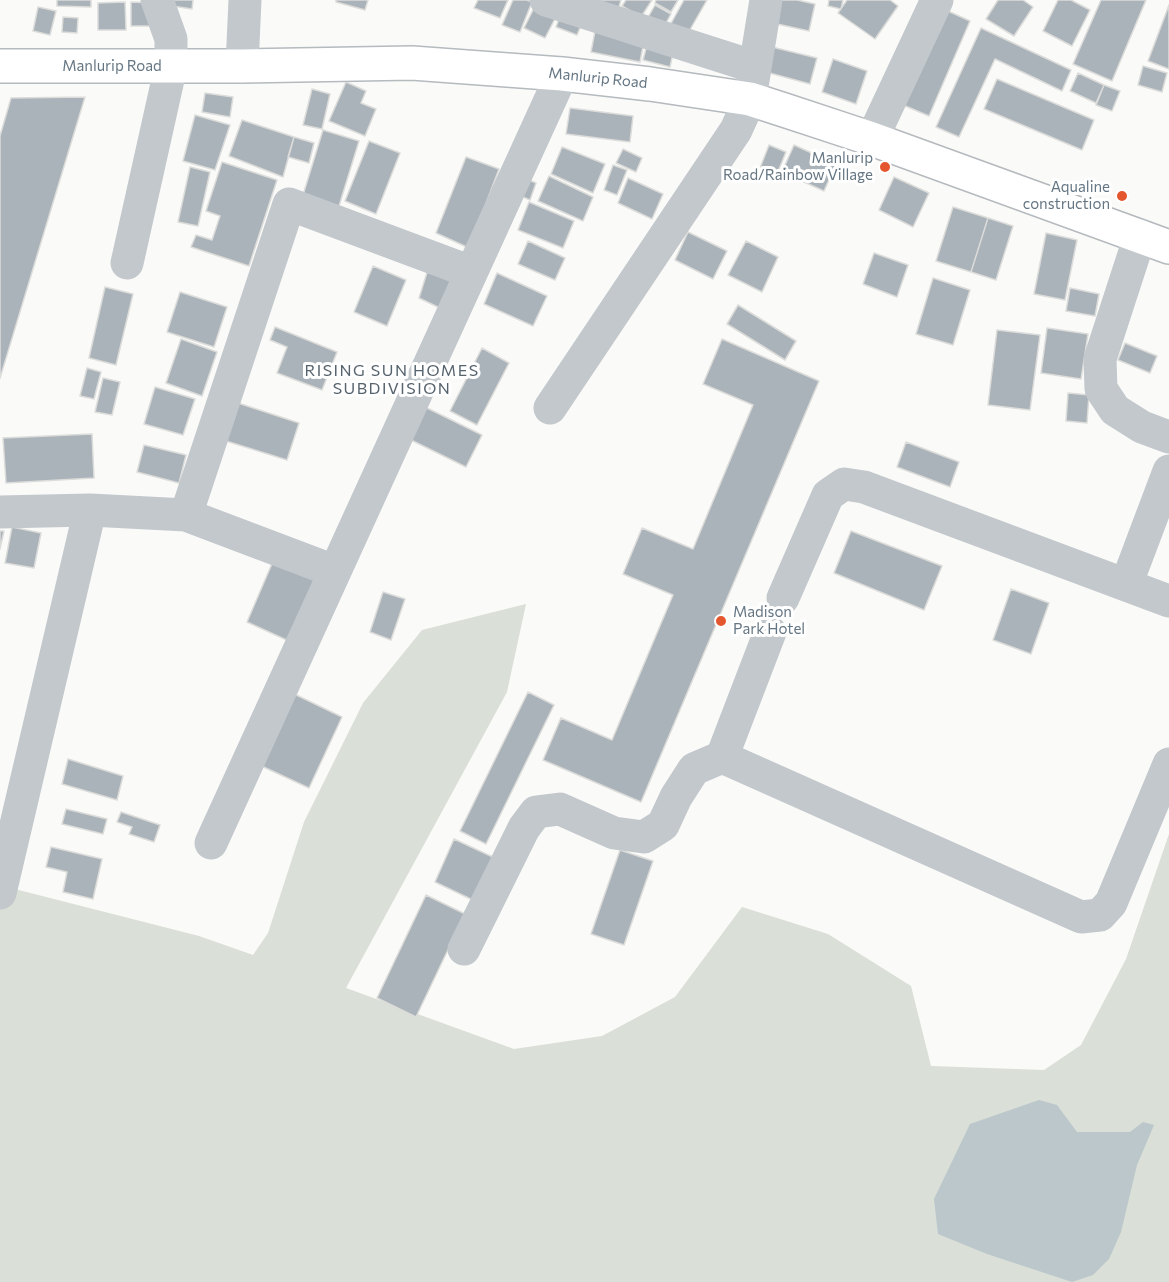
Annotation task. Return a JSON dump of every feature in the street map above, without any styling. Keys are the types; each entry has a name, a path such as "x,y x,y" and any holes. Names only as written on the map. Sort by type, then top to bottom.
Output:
{"main road":[{"name":"Manlurip Road","path":"0,66 412,63 562,74 750,99 872,139 1154,242"}],"street":[{"path":"127,263 171,66 171,39 157,0"},
{"path":"242,66 245,0"},
{"path":"546,0 755,67"},
{"path":"550,408 736,130 750,99 766,0"},
{"path":"872,139 937,0"},
{"path":"211,843 562,74"},
{"path":"186,515 289,204 471,272"},
{"path":"1154,242 1101,359 1101,389 1115,410 1142,428 1169,437"},
{"path":"1126,585 1169,471"},
{"path":"783,598 828,495 843,484 864,487 1169,601"},
{"path":"0,512 90,510 186,515 334,571"},
{"path":"0,894 90,510"},
{"path":"464,949 524,828 536,812 560,808 614,834 644,837 663,825 676,797 694,769 722,757 770,632"},
{"path":"722,757 1081,917 1100,915 1111,903 1169,764"}],"shaded area":[{"path":"526,604 507,692 346,988 514,1049 602,1036 675,997 742,907 828,934 911,986 931,1066 1044,1070 1081,1045 1126,959 1169,834 1169,1282 0,1282 0,886 199,936 253,955 268,933 304,822 363,703 422,630"},
{"path":"1039,1100 1057,1105 1077,1132 1130,1132 1143,1122 1154,1125 1137,1165 1121,1232 1109,1259 1093,1275 1072,1282 987,1254 938,1234 934,1199 970,1124"}],"building":[{"path":"57,0 91,0 91,7 57,6"},
{"path":"161,0 193,0 192,9 160,4"},
{"path":"336,0 368,0 365,10 336,2"},
{"path":"478,0 508,0 500,18 474,8"},
{"path":"513,0 532,2 520,32 502,25"},
{"path":"595,0 621,0 618,10"},
{"path":"626,0 652,0 641,17 622,6"},
{"path":"656,0 678,0 671,12 655,3"},
{"path":"684,0 707,0 687,35 669,27"},
{"path":"773,0 797,0 815,4 809,31 768,22"},
{"path":"829,0 843,0 841,9 828,6"},
{"path":"847,0 890,0 898,6 875,39 838,13"},
{"path":"998,0 1023,0 1033,7 1014,36 986,19"},
{"path":"1058,0 1071,0 1090,10 1072,46 1043,31"},
{"path":"1101,0 1146,0 1112,81 1073,64"},
{"path":"125,2 126,30 98,30 98,3"},
{"path":"131,2 153,3 152,26 131,26"},
{"path":"537,2 558,13 545,38 524,28"},
{"path":"655,5 671,14 662,30 646,21"},
{"path":"1169,5 1169,69 1148,61"},
{"path":"937,6 970,21 929,116 896,102"},
{"path":"38,7 56,11 50,35 33,31"},
{"path":"563,8 585,16 577,35 556,27"},
{"path":"63,17 78,18 77,33 62,32"},
{"path":"596,26 645,36 640,62 591,52"},
{"path":"981,28 1071,70 1062,91 995,59 959,137 936,127"},
{"path":"647,45 673,53 670,67 643,60"},
{"path":"772,47 817,58 810,84 766,72"},
{"path":"833,59 867,71 856,104 822,92"},
{"path":"1143,66 1167,73 1162,92 1138,85"},
{"path":"1078,73 1104,85 1096,103 1070,91"},
{"path":"997,79 1094,120 1082,150 984,109"},
{"path":"346,82 366,91 361,103 376,109 365,136 329,121"},
{"path":"1104,85 1120,91 1112,111 1096,105"},
{"path":"312,89 330,94 322,129 303,125"},
{"path":"205,93 233,97 230,117 202,112"},
{"path":"85,97 0,378 0,136 11,98"},
{"path":"570,108 633,116 630,142 566,134"},
{"path":"195,115 230,125 215,170 183,161"},
{"path":"242,120 294,137 283,177 229,156"},
{"path":"323,130 359,141 339,206 303,195"},
{"path":"294,137 314,143 309,163 288,157"},
{"path":"369,141 400,153 376,214 345,201"},
{"path":"769,145 786,152 777,174 760,168"},
{"path":"794,145 836,164 824,191 782,172"},
{"path":"562,147 605,164 593,193 551,174"},
{"path":"623,149 642,158 636,172 616,163"},
{"path":"466,157 499,169 469,248 436,233"},
{"path":"222,162 277,180 249,266 191,247 196,235 212,240 220,216 206,211"},
{"path":"613,165 627,170 617,195 604,190"},
{"path":"190,167 210,172 198,226 178,222"},
{"path":"549,176 593,197 583,221 538,201"},
{"path":"522,177 536,183 530,200 516,194"},
{"path":"894,177 929,193 913,227 879,210"},
{"path":"628,178 663,194 652,219 618,203"},
{"path":"529,202 574,221 563,248 518,230"},
{"path":"953,207 988,218 971,272 936,261"},
{"path":"988,218 1013,226 996,280 971,272"},
{"path":"688,232 727,251 713,279 675,260"},
{"path":"1046,233 1077,240 1065,300 1034,294"},
{"path":"528,241 565,258 555,280 518,264"},
{"path":"746,241 778,257 762,292 728,275"},
{"path":"874,253 908,265 897,297 863,284"},
{"path":"430,263 455,270 442,309 419,298"},
{"path":"373,266 406,280 387,326 354,312"},
{"path":"497,273 547,296 533,326 484,304"},
{"path":"933,278 970,290 953,345 916,334"},
{"path":"105,287 133,294 116,365 89,358"},
{"path":"1070,288 1099,294 1095,316 1066,311"},
{"path":"180,292 227,307 214,347 167,332"},
{"path":"738,305 796,341 785,360 727,324"},
{"path":"275,327 337,352 322,390 277,373 287,347 270,340"},
{"path":"1047,328 1088,334 1081,379 1041,373"},
{"path":"997,330 1040,335 1030,410 988,405"},
{"path":"181,339 217,352 202,396 166,383"},
{"path":"722,339 819,381 641,802 543,760 561,718 612,740 673,595 623,574 642,528 693,549 753,405 703,384"},
{"path":"1125,343 1157,356 1150,373 1118,360"},
{"path":"482,348 509,363 477,425 450,411"},
{"path":"87,368 101,372 94,399 80,396"},
{"path":"103,378 120,382 112,415 95,412"},
{"path":"155,387 195,399 183,435 144,424"},
{"path":"1068,393 1089,395 1087,423 1066,421"},
{"path":"238,403 299,423 287,460 226,441"},
{"path":"425,407 482,435 466,467 409,439"},
{"path":"92,434 94,478 6,483 3,438"},
{"path":"906,442 959,462 950,487 897,467"},
{"path":"144,445 186,455 179,483 137,472"},
{"path":"12,527 41,533 34,568 5,563"},
{"path":"0,531 4,531 0,549"},
{"path":"851,531 942,566 924,610 834,573"},
{"path":"274,559 318,579 291,642 247,622"},
{"path":"1011,589 1049,603 1031,654 993,640"},
{"path":"383,592 405,599 391,640 370,632"},
{"path":"288,691 342,717 309,788 255,763"},
{"path":"528,692 554,705 486,844 460,831"},
{"path":"68,759 123,776 117,800 62,784"},
{"path":"66,809 107,819 103,834 62,824"},
{"path":"121,812 160,825 154,842 129,834 132,827 117,822"},
{"path":"454,839 497,859 477,902 435,882"},
{"path":"51,847 102,859 93,899 63,892 67,872 46,867"},
{"path":"620,850 653,861 624,945 591,934"},
{"path":"426,895 465,914 416,1017 377,998"}],"place":[{"name":"Manlurip Road/Rainbow Village","path":"885,167"},
{"name":"Aqualine construction","path":"1122,196"},
{"name":"Madison Park Hotel","path":"721,621"}],"district":[{"name":"RISING SUN HOMES SUBDIVISION","path":"392,380"}]}
